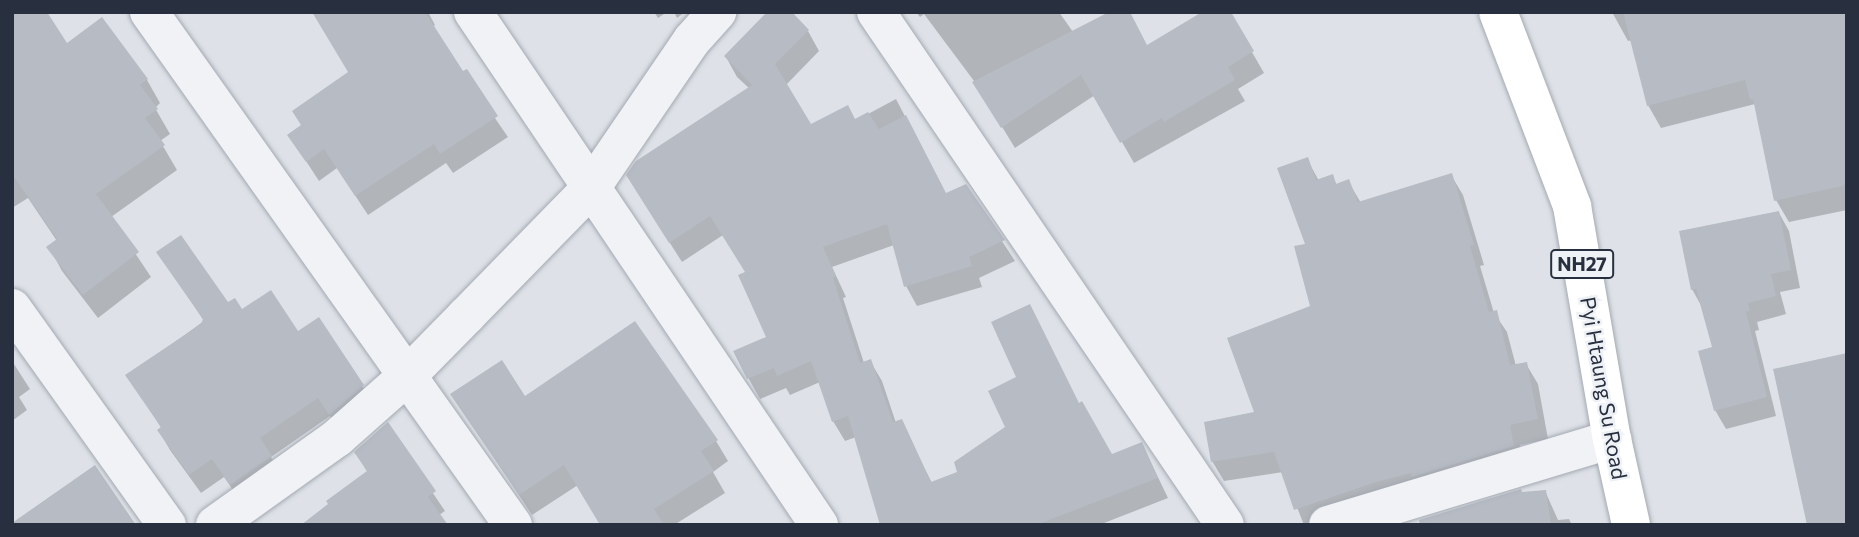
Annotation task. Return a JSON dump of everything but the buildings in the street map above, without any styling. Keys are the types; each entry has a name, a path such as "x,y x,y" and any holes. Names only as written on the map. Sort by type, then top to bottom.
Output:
{"highway":[{"name":"Pyi Htaung Su Road","path":"1499,12 1572,206 1612,439 1631,525"}],"street":[{"path":"149,12 513,525"},
{"path":"473,12 820,525"},
{"path":"215,525 337,438 407,376 591,188 692,40 717,12"},
{"path":"876,12 1225,525"},
{"path":"12,308 167,525"},
{"path":"1346,523 1612,439"}]}
